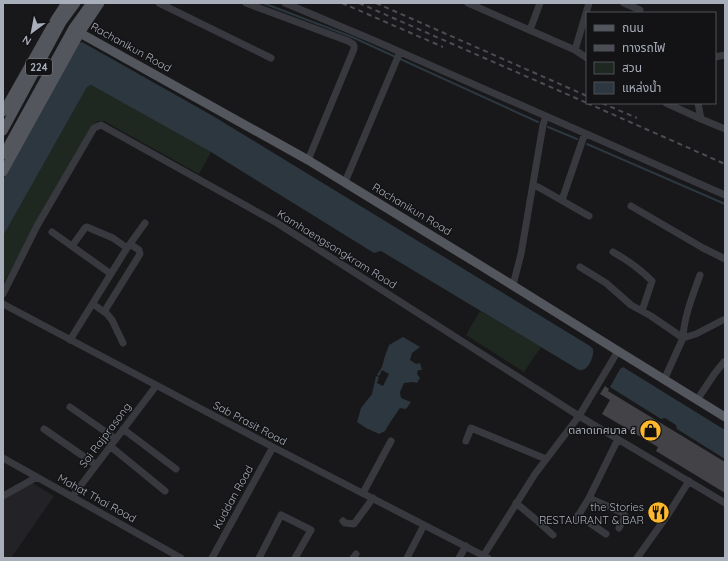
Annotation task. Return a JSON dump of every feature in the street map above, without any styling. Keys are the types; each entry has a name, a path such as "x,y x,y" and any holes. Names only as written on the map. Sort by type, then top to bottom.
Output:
{"main road":[{"path":"3,112 66,3"},
{"name":"224","path":"3,131 62,22 76,3"},
{"path":"3,155 73,28 91,3"},
{"path":"3,172 80,32 100,3"},
{"name":"Rachanikun Road","path":"80,32 345,182 725,417"}],"street":[{"path":"159,3 270,58"},
{"path":"246,3 348,41 354,46 308,160"},
{"path":"285,3 398,55 546,116 725,195"},
{"path":"530,30 540,3"},
{"path":"624,3 640,9"},
{"path":"473,4 575,50 586,57"},
{"path":"575,50 586,13"},
{"path":"345,182 398,55"},
{"path":"668,104 725,128"},
{"path":"698,104 702,119"},
{"path":"512,285 521,254 543,125 546,116"},
{"name":"Kamhaengsongkram Road","path":"3,294 37,226 94,128 101,125 277,223 579,416 725,503"},
{"path":"562,200 580,144 585,134"},
{"path":"533,185 589,216"},
{"path":"631,206 703,248 725,259"},
{"path":"70,340 128,246 145,223"},
{"path":"72,246 87,227 139,250 140,254 104,312"},
{"path":"52,232 111,274"},
{"path":"613,252 631,262 652,281 642,311"},
{"path":"580,267 606,283 631,305 651,316 683,338"},
{"path":"664,380 683,338 683,327 700,275"},
{"name":"Sab Prasit Road","path":"3,304 156,386 485,557"},
{"path":"93,304 112,320 123,343"},
{"path":"683,338 696,334 723,320"},
{"path":"485,557 516,503 535,474 579,416 618,351"},
{"path":"697,400 724,362"},
{"name":"Soi Rajprasong","path":"72,497 156,386"},
{"path":"70,407 116,439"},
{"path":"466,441 471,428 546,459"},
{"path":"44,429 96,465"},
{"path":"123,429 176,469"},
{"path":"606,534 576,518 589,498 618,439"},
{"path":"363,493 391,441"},
{"path":"110,446 165,491"},
{"name":"Kuddan Road","path":"212,558 273,447"},
{"name":"Mahat Thai Road","path":"3,458 181,558"},
{"path":"3,496 37,477"},
{"path":"636,558 669,513 689,481"},
{"path":"343,521 345,523 354,524 373,498"},
{"path":"589,498 623,513 625,516 619,528"},
{"path":"516,503 553,536"},
{"path":"259,558 281,515 311,530 295,558"},
{"path":"407,558 424,525"},
{"path":"459,558 466,546"}],"shaded area":[{"path":"32,483 54,496 11,558 3,558 3,498"}],"green space":[{"path":"91,85 211,152 199,174 104,121 98,121 92,126 3,284 3,236 87,87"},
{"path":"480,311 541,347 524,372 466,335"}],"water":[{"path":"82,42 213,116 590,346 593,351 592,359 589,364 585,369 579,370 381,251 374,253 211,152 91,85 87,87 3,236 3,180 79,43"},
{"path":"403,337 420,347 412,353 410,360 416,364 420,363 422,370 418,370 417,374 420,378 417,383 404,383 400,392 401,398 411,402 406,409 400,408 385,431 379,434 357,422 361,408 372,394 376,376 379,377 377,383 383,386 389,374 382,370 379,376 377,375 382,367 389,345"},
{"path":"623,367 725,430 725,459 677,429 676,425 665,418 661,419 610,387 620,369"}],"building":[{"name":"ตลาดเทศบาล ๕","path":"605,386 609,389 608,391 725,462 725,493 656,451 658,447 602,414 610,400 600,394"}],"waterway":[{"path":"263,3 352,37 538,122"},
{"path":"548,127 577,139"},
{"path":"587,144 725,204"}],"railway":[{"path":"342,3 443,47"},
{"path":"359,3 586,103"},
{"path":"376,3 586,96"},
{"path":"589,104 725,164"},
{"path":"604,104 637,118"}],"place":[{"name":"ตลาดเทศบาล ๕","path":"651,430"},
{"name":"the Stories RESTAURANT & BAR","path":"659,513"}]}
